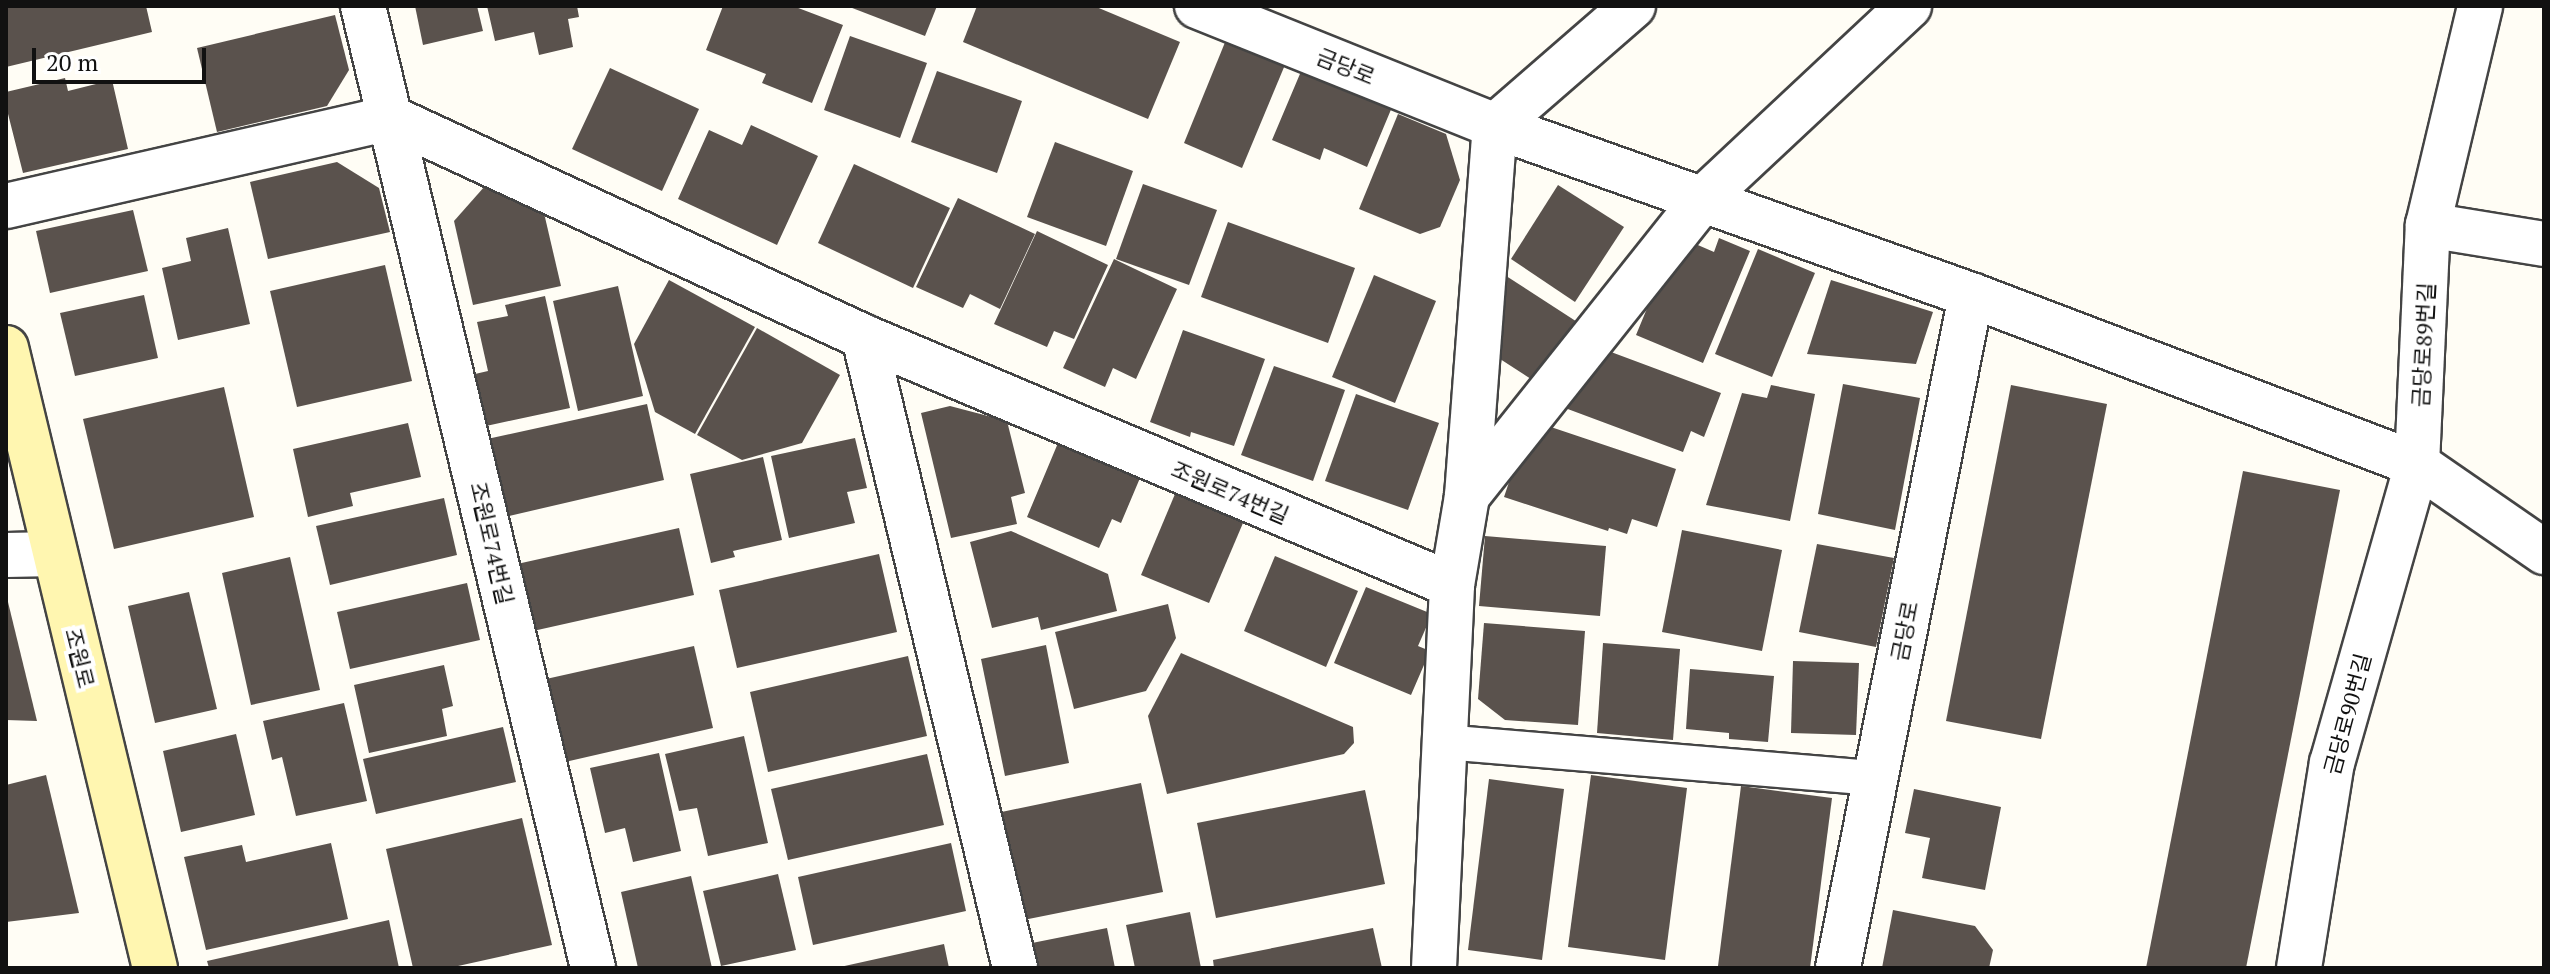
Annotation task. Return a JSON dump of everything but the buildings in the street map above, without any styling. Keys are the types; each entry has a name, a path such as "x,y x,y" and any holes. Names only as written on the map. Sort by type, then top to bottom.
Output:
{"main road":[{"name":"조원로","path":"6,348 155,968"}],"street":[{"name":"조원로74번길","path":"363,6 593,968"},
{"name":"금당로","path":"1197,6 1495,126 1971,295 2417,464 2544,552"},
{"path":"1434,968 1452,585 1467,496 1495,126 1633,6"},
{"path":"1467,496 1704,198 1909,6"},
{"name":"금당로89번길","path":"2417,464 2428,225 2480,6"},
{"name":"조원로74번길","path":"391,118 864,337 1452,585"},
{"path":"6,206 391,118"},
{"path":"2428,225 2544,244"},
{"name":"금당로","path":"1838,968 1971,295"},
{"path":"864,337 1015,968"},
{"name":"금당로90번길","path":"2299,968 2332,763 2417,464"},
{"path":"6,555 55,554"}],"lane":[{"path":"1444,742 1875,778"}]}
